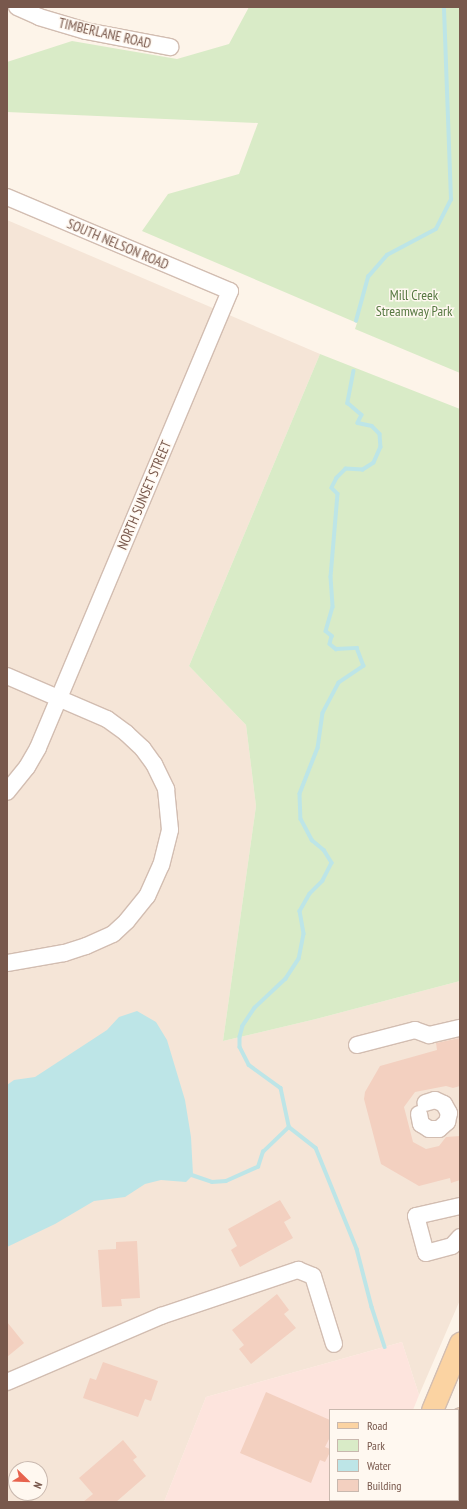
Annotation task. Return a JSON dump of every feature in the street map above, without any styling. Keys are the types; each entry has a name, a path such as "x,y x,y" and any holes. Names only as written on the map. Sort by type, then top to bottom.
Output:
{"main road":[{"path":"432,1409 460,1343"}],"street":[{"name":"TIMBERLANE ROAD","path":"17,7 39,17 86,31 170,47"},
{"name":"SOUTH NELSON ROAD","path":"7,197 230,292"},
{"name":"NORTH SUNSET STREET","path":"7,792 27,767 59,699 230,292"},
{"path":"7,676 107,719 126,733 143,749 154,764 166,789 170,830 161,865 147,896 127,921 113,934 86,946 64,953 7,963"},
{"path":"357,1045 415,1030 429,1035 460,1028"},
{"path":"430,1100 440,1101 454,1109 444,1126 434,1130 421,1124 422,1108 430,1100"},
{"path":"460,1206 416,1216 426,1253 452,1246 460,1237"},
{"path":"7,1382 161,1316 298,1270 312,1276 334,1344"}],"shaded area":[{"path":"7,220 320,354 189,666 246,725 256,806 223,1041 316,1019 460,981 460,1300 419,1395 402,1342 206,1397 164,1502 7,1502"},
{"path":"402,1342 419,1395 413,1409 329,1409 329,1501 373,1502 164,1502 206,1397"}],"green space":[{"name":"Mill Creek Streamway Park","path":"249,7 460,7 460,373 355,329 357,323 142,231 168,194 239,174 258,123 7,112 7,62 72,41 177,59 229,44"},
{"path":"320,354 460,409 460,981 316,1019 223,1041 256,806 246,725 189,666"}],"water":[{"path":"137,1011 156,1022 167,1040 185,1100 191,1137 193,1175 186,1182 161,1180 145,1184 125,1197 94,1201 55,1224 7,1247 7,1085 14,1080 35,1077 107,1030 119,1017"}],"building":[{"path":"460,1038 460,1086 453,1088 446,1086 415,1092 404,1107 413,1142 426,1149 439,1146 446,1137 460,1136 460,1180 451,1183 450,1178 419,1186 381,1164 364,1099 365,1092 380,1066 437,1050 436,1043"},
{"path":"280,1200 291,1218 284,1222 293,1238 240,1267 231,1250 237,1246 228,1229"},
{"path":"137,1241 140,1298 121,1299 122,1306 102,1307 98,1250 116,1249 116,1242"},
{"path":"277,1294 289,1310 284,1314 296,1328 251,1364 239,1349 244,1345 232,1330"},
{"path":"7,1322 24,1343 7,1357"},
{"path":"103,1362 158,1381 151,1401 145,1399 138,1417 83,1398 90,1378 96,1380"},
{"path":"266,1392 329,1420 329,1439 325,1447 329,1449 329,1454 325,1462 320,1460 311,1483 240,1453"},
{"path":"123,1440 137,1457 133,1460 146,1476 116,1502 83,1502 93,1494 79,1478"}],"waterway":[{"path":"356,321 368,277 387,255 436,229 451,200 444,7"},
{"path":"354,371 348,403 362,415 358,423 372,426 380,434 381,447 374,463 363,470 346,469 337,478 332,488 338,494 331,577 333,607 326,631 332,636 330,644 336,649 357,648 364,666 339,683 323,713 318,748 300,794 301,819 312,840 324,850 332,863 323,881 310,894 300,911 304,934 299,959 286,979 255,1008 243,1026 240,1037 240,1047 249,1065 281,1088 289,1127 316,1148 357,1249 372,1307 385,1347"},
{"path":"189,1174 212,1182 226,1181 258,1167 263,1152 289,1127"}]}
